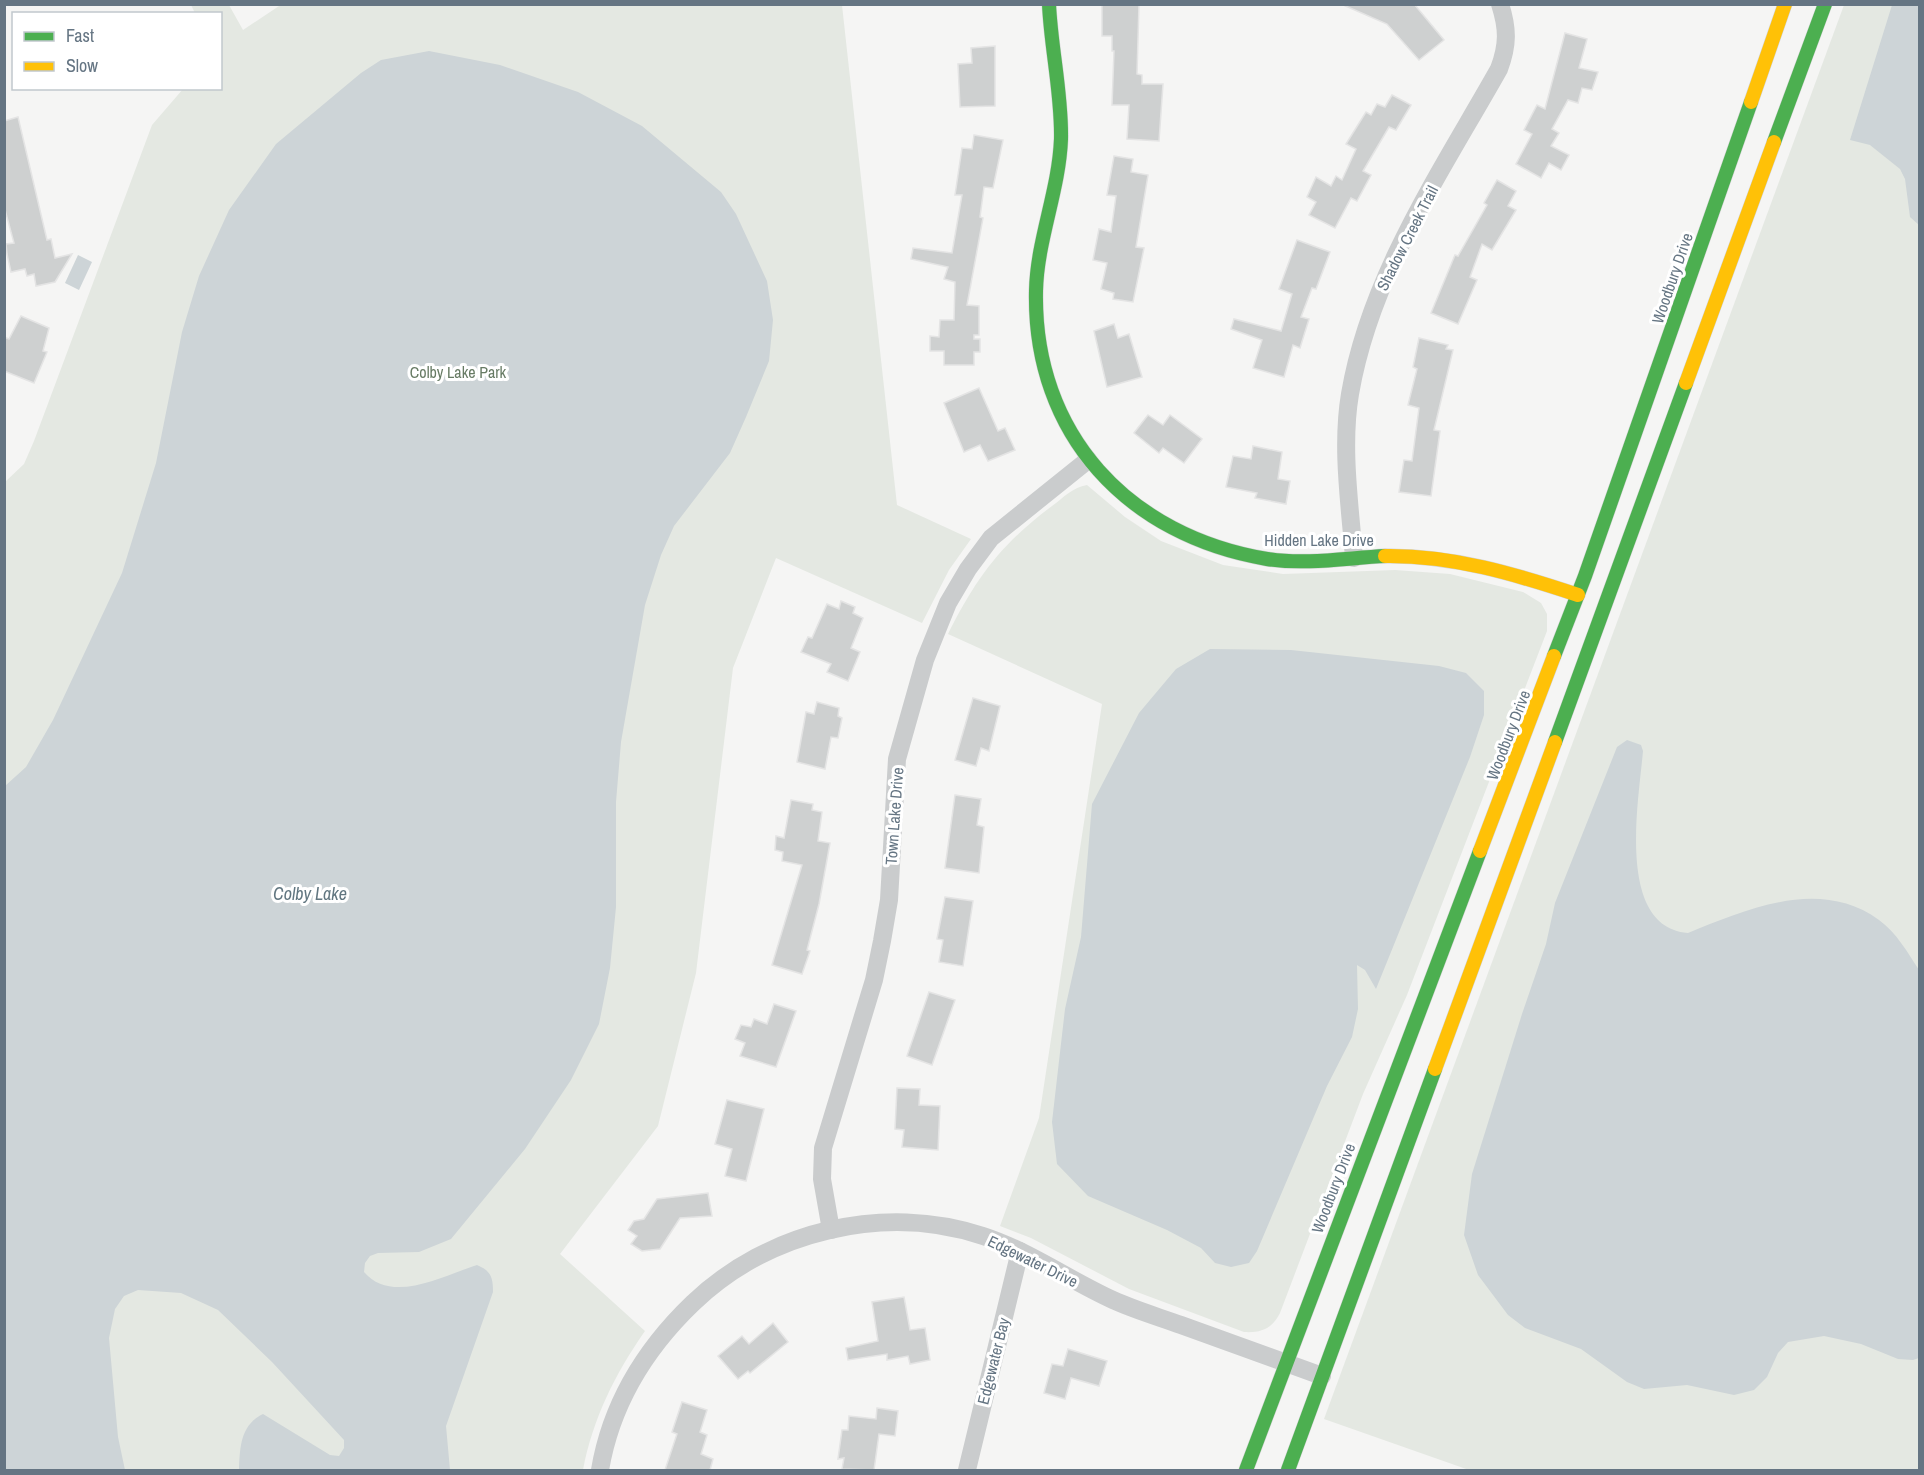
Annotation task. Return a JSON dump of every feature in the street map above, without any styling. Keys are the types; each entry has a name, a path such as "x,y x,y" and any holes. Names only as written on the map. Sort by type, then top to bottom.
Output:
{"main road":[{"name":"Hidden Lake Drive","path":"1049,4 1061,117 1060,153 1036,291 1038,334 1046,378 1062,421 1088,460 1136,509 1194,542 1231,553 1271,560 1397,556 1462,562 1517,574 1578,596"},
{"name":"Woodbury Drive","path":"1246,1470 1578,596 1785,4"},
{"path":"1288,1470 1825,4"}],"street":[{"name":"Shadow Creek Trail","path":"1354,558 1347,451 1350,397 1359,352 1375,304 1395,256 1499,69 1506,48 1507,29 1500,4"},
{"name":"Town Lake Drive","path":"831,1230 822,1179 823,1148 874,980 889,900 897,759 906,717 925,660 948,603 968,569 991,538 1088,460"},
{"name":"Edgewater Drive","path":"600,1470 604,1443 620,1399 646,1357 679,1317 713,1284 753,1259 793,1241 831,1230 899,1221 941,1225 983,1236 1020,1251 1115,1300 1322,1377"},
{"name":"Edgewater Bay","path":"967,1470 1020,1251"}],"green space":[{"name":"Colby Lake","path":"282,4 842,5 897,505 971,539 949,570 922,623 776,558 733,668 696,973 658,1126 560,1254 645,1331 606,1397 587,1451 583,1470 5,1470 5,482 24,464 34,441 152,125 182,90 222,90 222,12 194,12 191,5 229,5 243,30"},
{"path":"1844,5 1919,5 1919,1470 1469,1470 1324,1419"},
{"path":"1087,485 1125,517 1161,541 1223,565 1283,574 1395,570 1450,574 1523,592 1541,603 1547,614 1547,631 1407,995 1363,1094 1280,1313 1270,1326 1256,1332 1244,1332 1129,1289 1031,1238 1000,1226 1039,1118 1102,704 948,634 980,579 1004,548 1064,496"}],"water":[{"path":"1892,5 1919,5 1919,225 1910,217 1905,179 1900,169 1870,145 1850,140"},
{"name":"Colby Lake","path":"429,51 500,65 578,92 642,126 721,192 736,214 767,281 773,320 769,361 730,453 674,526 661,555 645,605 621,742 616,802 616,907 610,968 599,1024 571,1080 525,1149 451,1239 419,1252 378,1253 370,1256 365,1263 364,1272 376,1282 389,1286 419,1285 477,1265 488,1272 492,1278 493,1292 446,1426 450,1470 239,1470 241,1446 246,1431 255,1419 263,1414 330,1455 339,1456 344,1448 344,1440 272,1362 218,1310 181,1293 138,1290 124,1296 115,1309 109,1338 118,1437 125,1470 5,1470 5,786 26,767 53,720 122,573 156,463 182,332 199,276 229,210 276,144 361,73 381,60"},
{"path":"78,255 92,262 79,290 65,283"},
{"path":"1210,649 1291,650 1439,666 1466,673 1484,691 1484,715 1470,757 1376,989 1365,970 1357,965 1358,1009 1352,1037 1327,1086 1257,1251 1249,1263 1231,1267 1215,1263 1201,1248 1167,1230 1088,1196 1057,1164 1052,1122 1065,1009 1081,937 1092,804 1139,713 1176,669"},
{"path":"1627,740 1641,745 1643,751 1636,828 1641,885 1650,909 1665,925 1688,933 1734,915 1783,901 1808,899 1833,901 1856,907 1879,920 1891,930 1919,970 1919,1358 1898,1359 1861,1344 1824,1336 1788,1342 1778,1353 1767,1377 1754,1390 1734,1395 1687,1385 1644,1389 1627,1382 1581,1349 1525,1328 1508,1315 1478,1275 1464,1235 1472,1174 1546,944 1555,903 1617,747"}],"building":[{"path":"1102,4 1139,4 1137,74 1142,75 1142,84 1163,84 1159,141 1127,139 1129,105 1112,105 1114,51 1112,51 1112,36 1102,36"},
{"path":"1341,4 1414,4 1444,40 1419,60 1387,24"},
{"path":"1565,33 1587,39 1579,68 1598,72 1592,90 1582,88 1578,103 1568,100 1552,129 1559,133 1551,146 1569,155 1561,170 1549,163 1541,178 1516,164 1532,134 1524,130 1537,105 1545,109"},
{"path":"995,46 995,106 960,107 958,64 972,63 971,48"},
{"path":"1392,95 1411,105 1396,130 1389,127 1363,171 1371,175 1357,201 1351,198 1335,228 1309,215 1316,202 1307,197 1316,177 1331,186 1336,176 1342,180 1356,149 1346,144 1366,112 1371,115 1377,104 1385,107"},
{"path":"18,117 47,240 51,239 55,258 72,254 55,282 36,286 34,274 27,276 25,269 11,272 7,254 6,244 14,243 4,206 4,121"},
{"path":"974,135 1003,140 993,188 984,187 980,217 983,218 967,305 979,306 979,335 974,335 974,339 980,339 980,352 974,352 974,365 944,365 944,351 930,351 930,336 939,337 940,320 954,320 955,282 944,279 948,267 911,259 913,248 952,253 962,195 955,195 962,148 972,149"},
{"path":"1114,156 1133,159 1131,172 1148,175 1136,247 1144,248 1133,302 1113,299 1114,293 1101,289 1107,263 1093,260 1099,229 1111,232 1116,196 1107,195"},
{"path":"1497,180 1516,191 1508,206 1516,210 1492,250 1482,244 1470,277 1477,280 1458,324 1431,313 1455,255 1458,256 1487,205 1484,203"},
{"path":"1297,240 1330,252 1316,289 1312,288 1301,317 1309,319 1300,348 1293,345 1284,377 1253,368 1262,340 1231,329 1234,319 1281,331 1292,294 1279,289"},
{"path":"21,316 49,328 43,351 47,352 34,383 4,371 4,337 9,339"},
{"path":"1114,324 1118,338 1129,334 1142,377 1107,387 1094,331"},
{"path":"1419,338 1448,345 1446,349 1453,350 1434,430 1440,431 1431,496 1399,492 1404,460 1412,461 1419,408 1408,405 1417,369 1413,367"},
{"path":"979,388 998,431 1005,428 1015,450 988,461 980,445 964,452 944,403"},
{"path":"1148,415 1163,425 1170,415 1202,439 1184,463 1163,448 1159,453 1134,433"},
{"path":"1253,446 1282,452 1278,479 1290,481 1286,504 1255,498 1257,493 1226,487 1233,456 1251,459"},
{"path":"841,601 855,607 853,613 863,618 851,648 860,652 848,681 827,672 831,664 801,652 808,637 812,638 827,604 839,609"},
{"path":"973,698 1000,706 989,751 981,748 976,766 955,760"},
{"path":"817,702 839,708 838,716 842,718 838,738 831,737 825,769 797,762 806,712 814,714"},
{"path":"955,795 981,799 977,825 984,827 979,873 945,868"},
{"path":"791,800 813,804 812,810 822,812 818,841 830,843 819,904 807,950 810,951 802,974 772,965 802,865 782,861 783,852 775,850 776,836 784,838"},
{"path":"945,897 973,901 963,966 939,962 943,940 937,939"},
{"path":"929,992 955,1000 932,1065 907,1056"},
{"path":"774,1004 796,1011 776,1067 740,1056 745,1043 735,1039 741,1025 751,1027 754,1019 767,1024"},
{"path":"897,1088 920,1089 919,1105 940,1106 938,1150 902,1147 904,1130 895,1129"},
{"path":"727,1100 764,1109 746,1181 725,1176 732,1149 715,1144"},
{"path":"708,1193 712,1216 680,1218 660,1249 642,1251 631,1244 637,1236 628,1230 634,1221 644,1219 657,1199"},
{"path":"904,1297 910,1330 925,1328 930,1360 910,1364 908,1356 887,1360 887,1354 848,1360 846,1348 878,1341 872,1302"},
{"path":"773,1323 788,1342 750,1373 748,1371 738,1379 718,1356 742,1336 749,1344"},
{"path":"1068,1349 1107,1361 1099,1386 1071,1378 1065,1399 1044,1393 1052,1364 1063,1366"},
{"path":"682,1402 707,1410 700,1432 707,1435 701,1454 713,1459 710,1470 665,1470 677,1434 672,1432"},
{"path":"877,1408 898,1411 895,1436 879,1434 874,1470 842,1469 844,1458 838,1459 842,1430 848,1430 849,1416 876,1419"}],"traffic: fast":[{"path":"1049,4 1060,105 1061,139 1056,178 1040,253 1036,291 1039,343 1051,390 1071,433 1099,470 1132,502 1172,528 1217,547 1282,561 1385,556"},
{"path":"1774,142 1825,4"},
{"path":"1554,656 1585,576 1751,102"},
{"path":"1555,742 1686,383"},
{"path":"1246,1470 1480,851"},
{"path":"1288,1470 1435,1069"}],"traffic: slow":[{"path":"1751,102 1785,4"},
{"path":"1686,383 1774,142"},
{"path":"1385,556 1459,562 1507,573 1578,595"},
{"path":"1480,851 1554,656"},
{"path":"1435,1069 1555,742"}],"park label":[{"name":"Colby Lake Park","path":"458,372"}]}
